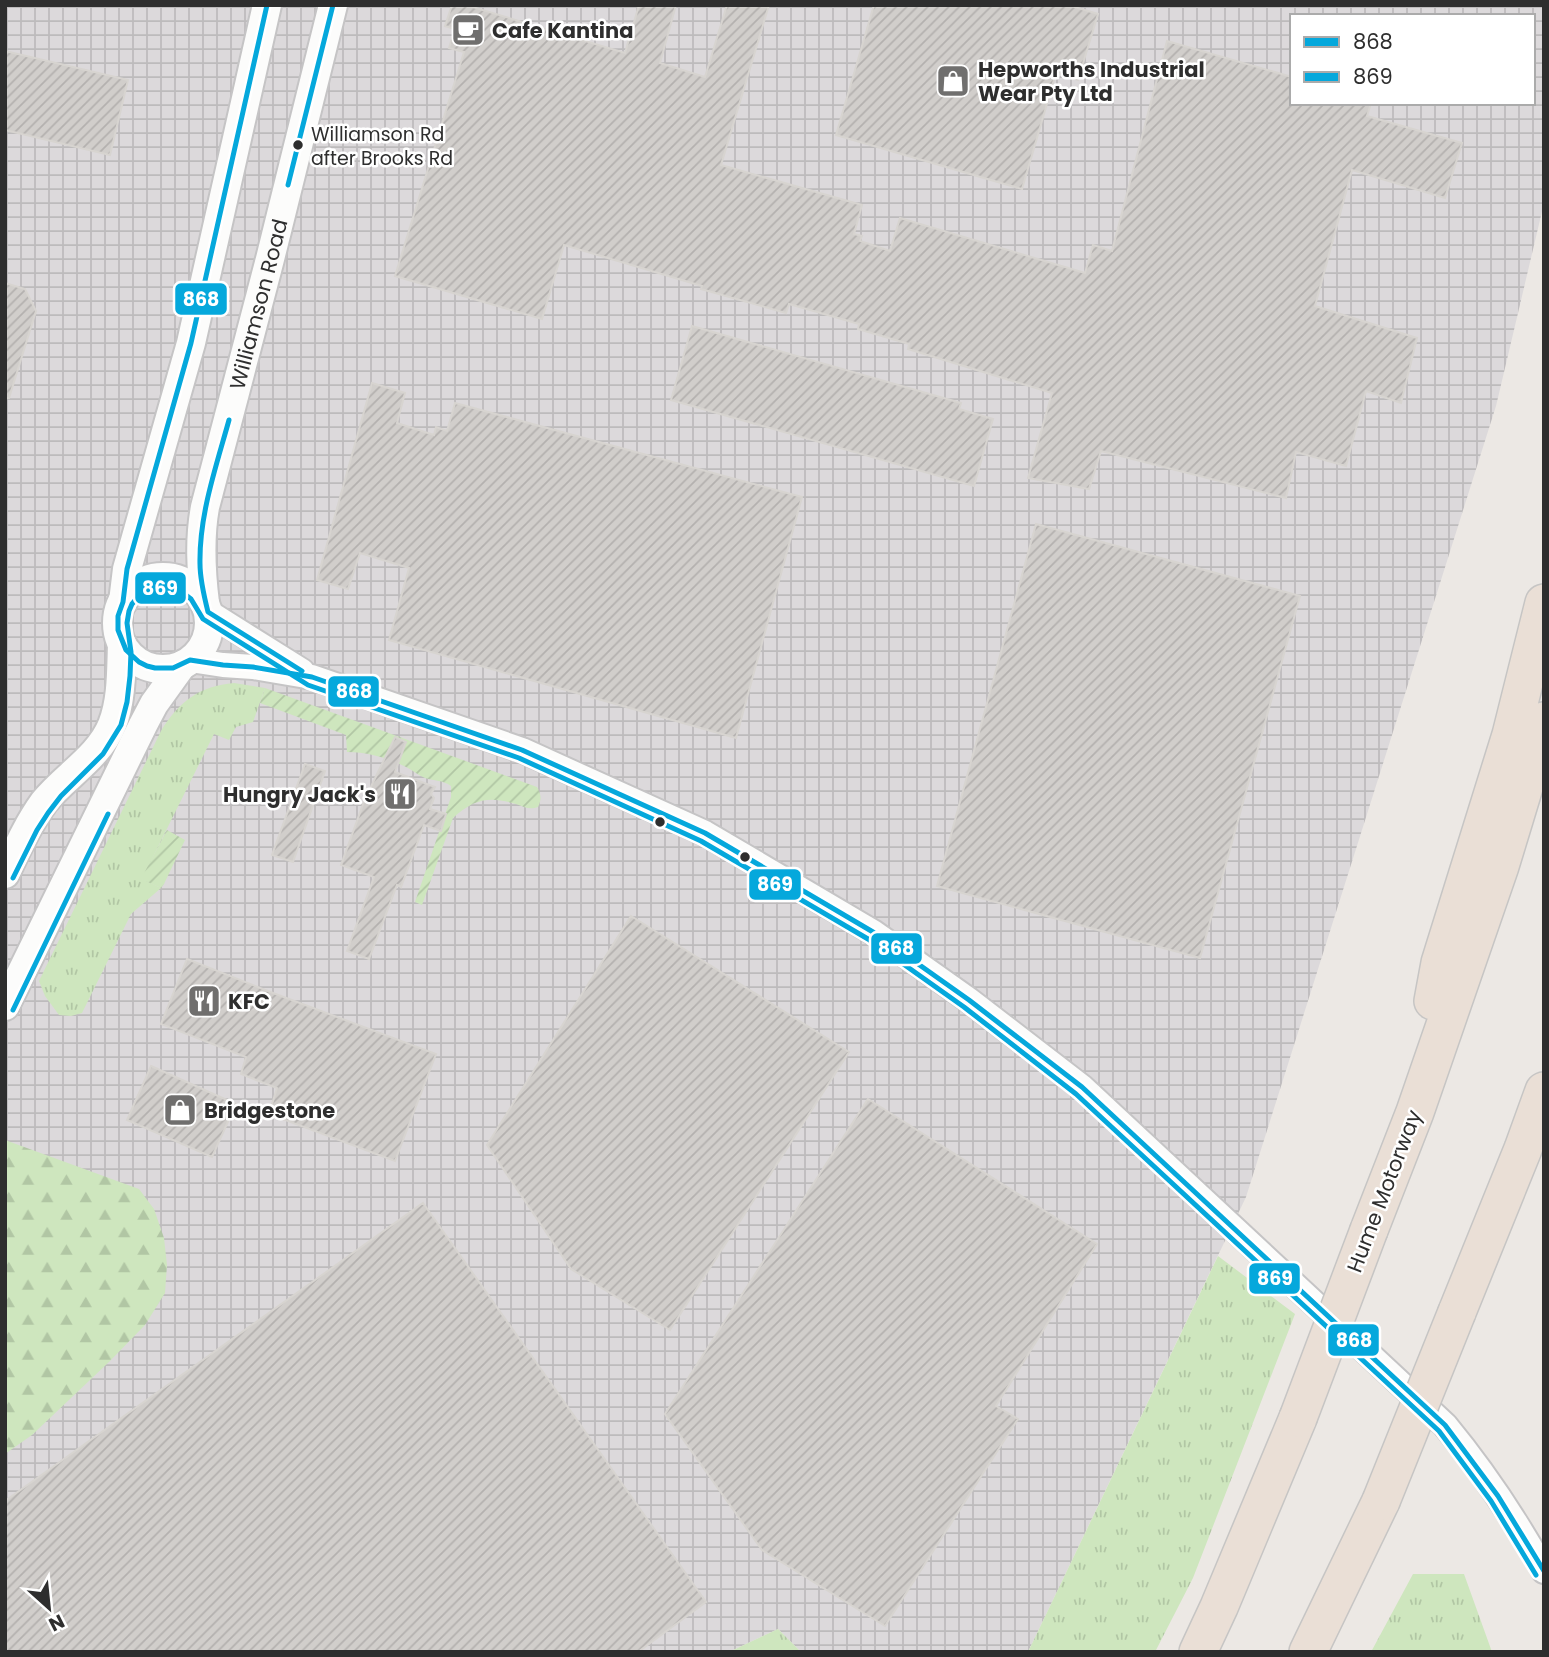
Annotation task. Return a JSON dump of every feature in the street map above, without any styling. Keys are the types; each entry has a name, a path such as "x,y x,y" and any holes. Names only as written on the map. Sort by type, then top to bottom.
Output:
{"highway":[{"path":"1415,1112 1440,963 1511,735 1544,603"},
{"name":"Hume Motorway","path":"1198,1652 1298,1418 1415,1112 1500,866 1544,721"},
{"path":"1308,1652 1381,1501 1544,1091"}],"main road":[{"path":"5,874 24,834 44,803 103,741 112,725 118,702 122,644 117,623 127,569 191,343 267,5"},
{"name":"Williamson Road","path":"207,607 200,555 205,508 333,5"},
{"path":"5,1006 143,725 155,704 207,638 207,607 195,590 177,580 149,580 136,586 123,602"},
{"path":"122,644 132,657 147,666 164,669 186,663"}],"street":[{"path":"207,607 312,677"},
{"path":"186,663 253,667 312,677 522,750 705,833 873,932 970,999 1082,1087 1445,1425 1469,1454 1520,1528 1544,1571"}],"shaded area":[{"path":"5,5 1544,5 1544,203 1496,406 1246,1197 1028,1652 801,1652 778,1629 729,1652 5,1652"}],"green space":[{"path":"234,683 265,688 253,722 236,727 229,740 214,734 142,879 161,888 131,914 82,1013 59,1015 45,996 39,981 161,731 175,711 192,697 211,688"},
{"path":"265,688 537,787 540,797 538,807 530,808 498,800 482,801 453,818 422,905 415,902 451,797 451,786 425,778 385,758 347,752 346,735 260,703"},
{"path":"167,830 185,840 161,888 141,879"},
{"path":"5,1140 139,1189 154,1209 164,1238 167,1265 165,1293 145,1325 32,1435 5,1454"},
{"path":"1218,1256 1295,1314 1193,1578 1155,1652 1028,1652"},
{"path":"1413,1574 1464,1574 1492,1652 1371,1652"},
{"path":"778,1629 801,1652 729,1652"}],"building":[{"path":"452,5 466,5 625,53 639,5 676,5 660,63 705,77 727,5 769,5 721,165 862,205 854,234 862,236 860,241 890,251 900,218 1085,273 1093,245 1112,251 1167,41 1290,76 1290,105 1370,105 1367,116 1462,143 1445,198 1352,170 1315,306 1417,338 1401,403 1366,391 1346,466 1296,452 1286,498 1101,451 1089,489 1028,478 1052,393 908,349 909,344 858,329 859,324 789,304 786,313 564,245 542,319 395,276 464,52 449,48 455,29 445,26"},
{"path":"874,5 1068,5 1098,14 1078,80 1056,73 1022,189 836,135"},
{"path":"5,51 128,80 110,155 5,130"},
{"path":"5,283 25,289 36,311 9,398 5,398"},
{"path":"692,326 961,403 959,409 993,419 974,486 671,400"},
{"path":"372,383 405,393 397,423 434,435 436,427 447,431 455,403 802,497 736,738 389,640 409,568 360,553 348,589 317,580"},
{"path":"1036,524 1300,596 1200,958 937,886"},
{"path":"395,737 406,742 395,772 435,787 431,794 434,798 430,809 446,814 441,831 424,825 401,887 397,885 369,959 347,951 374,877 341,865 365,799"},
{"path":"305,764 325,771 293,862 272,855"},
{"path":"631,916 849,1052 670,1330 571,1269 487,1145"},
{"path":"187,959 436,1054 395,1161 269,1114 277,1088 241,1074 246,1057 161,1024"},
{"path":"151,1066 236,1104 212,1157 127,1120"},
{"path":"868,1099 1097,1244 996,1406 1018,1419 885,1626 762,1550 665,1414"},
{"path":"423,1203 706,1602 638,1652 5,1652 5,1501"}],"transit line":[{"name":"868","path":"267,5 191,343 127,569 123,602 118,616 118,630 126,650 139,662 155,668 173,668 190,660 312,677 522,750 705,833 873,932 969,1000 1082,1087 1445,1425 1498,1496 1544,1571"},
{"name":"868","path":"288,185 333,5"},
{"name":"868","path":"229,420 202,527 200,570 208,612 302,671"},
{"name":"869","path":"13,878 48,813 103,754 121,725 130,676 131,652 127,623 132,604 152,589 178,589 191,599 203,619 308,685 519,758 701,841 868,939 964,1007 1076,1094 1439,1431 1491,1501 1536,1575"},
{"name":"869","path":"13,1010 108,814"}],"place":[{"name":"Cafe Kantina","path":"468,30"},
{"name":"Hepworths Industrial Wear Pty Ltd","path":"953,81"},
{"name":"Williamson Rd after Brooks Rd","path":"298,145"},
{"name":"Hungry Jack's","path":"400,794"},
{"name":"KFC","path":"204,1001"},
{"name":"Bridgestone","path":"180,1110"}]}
